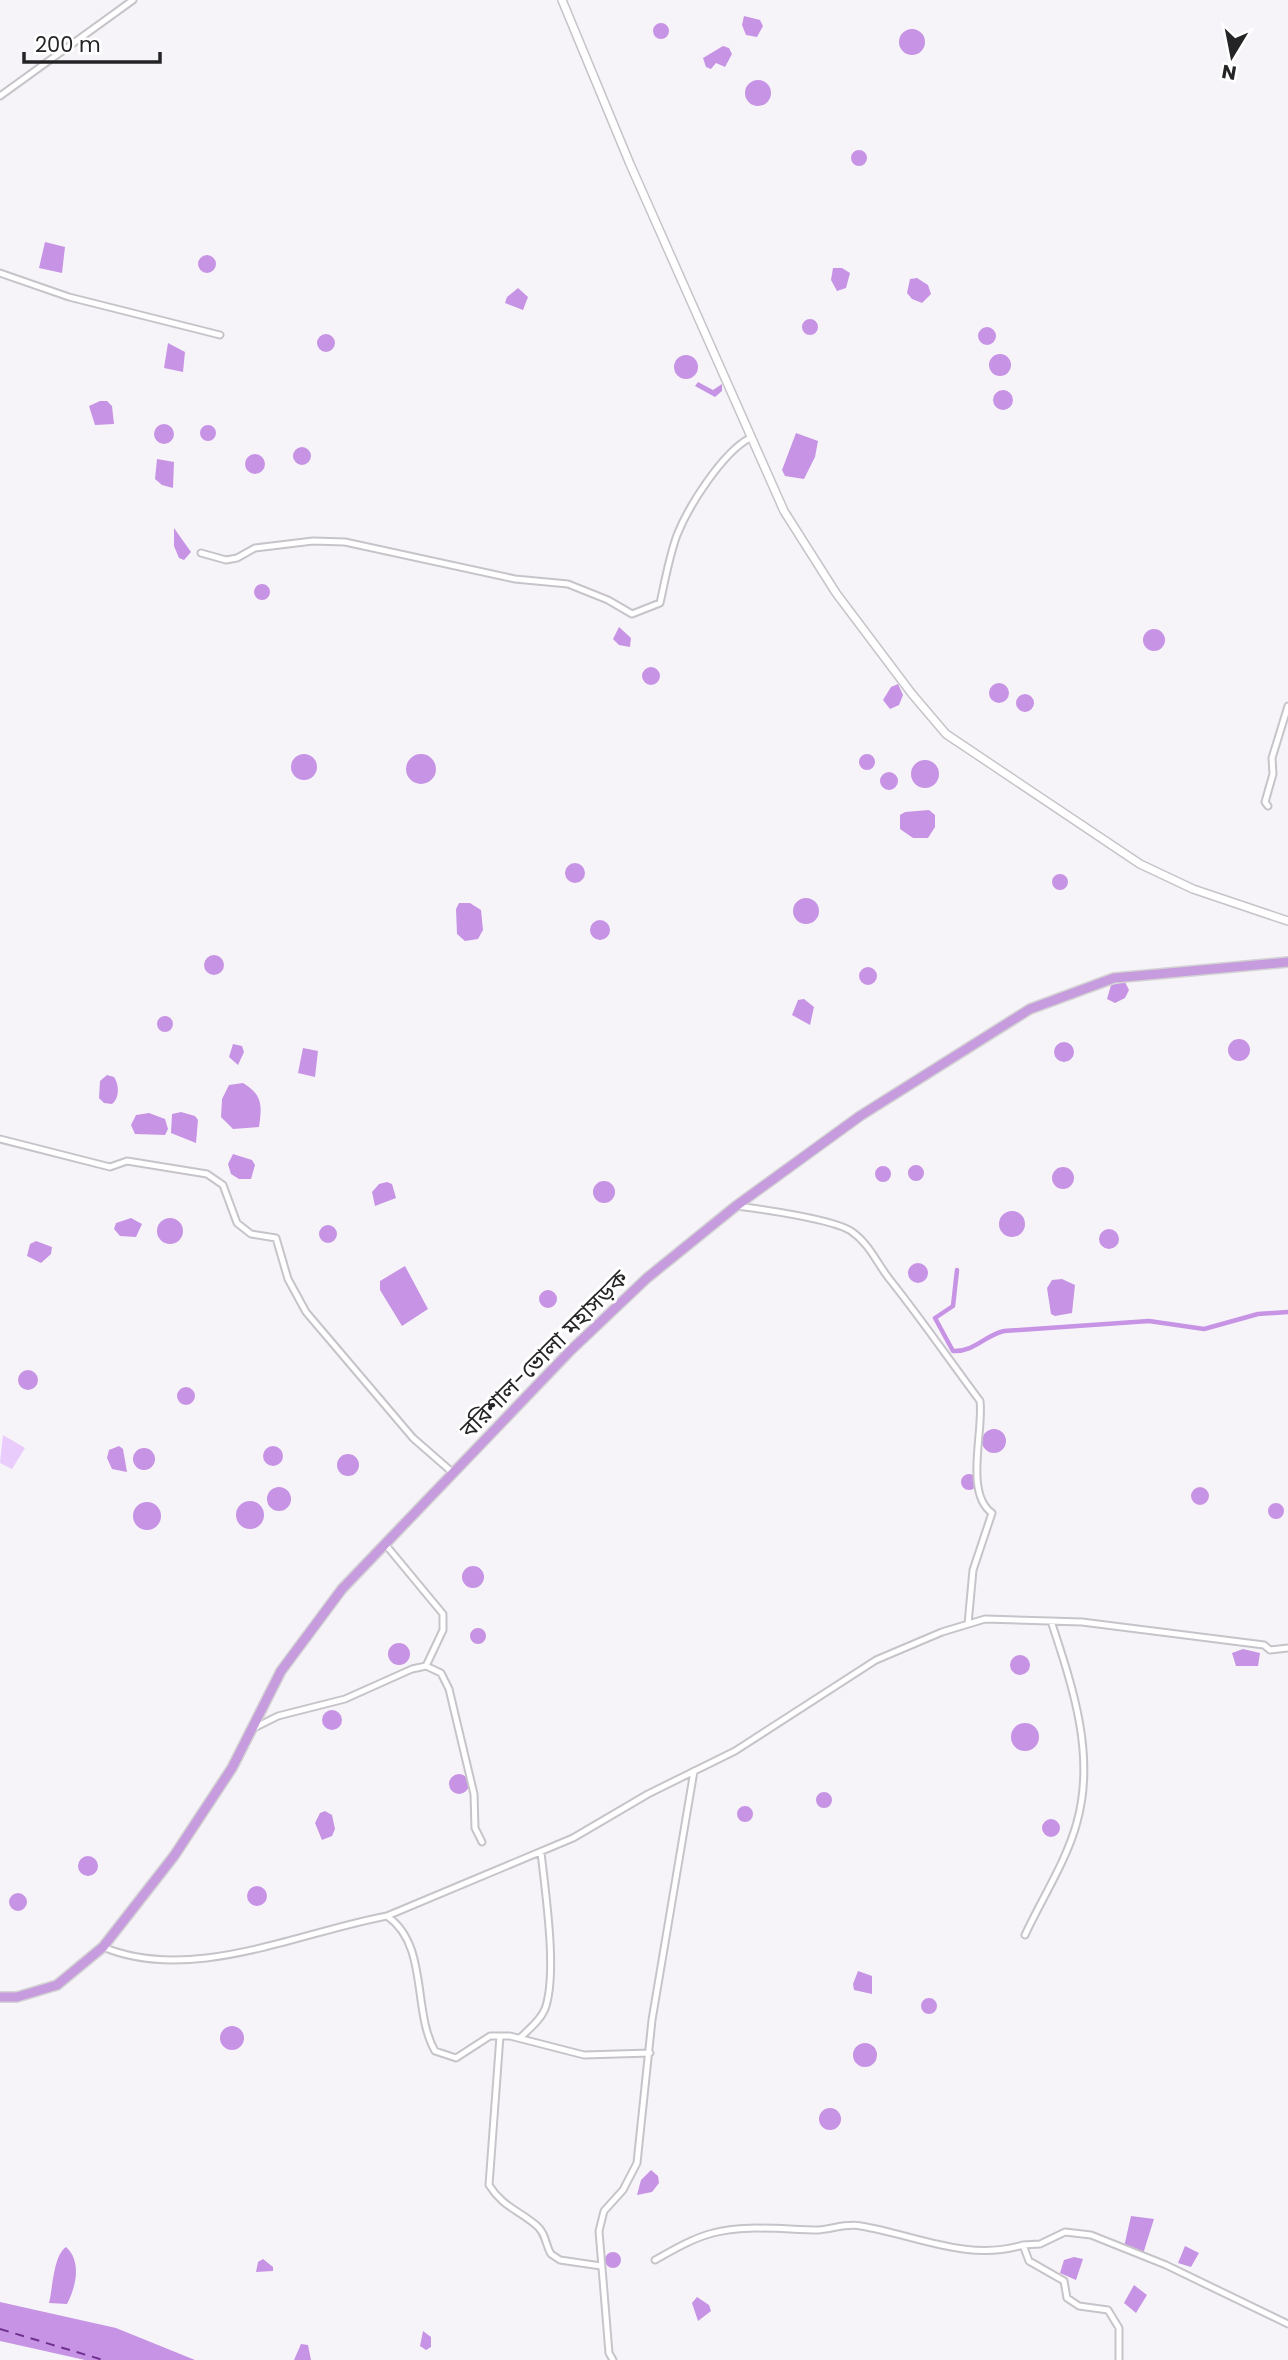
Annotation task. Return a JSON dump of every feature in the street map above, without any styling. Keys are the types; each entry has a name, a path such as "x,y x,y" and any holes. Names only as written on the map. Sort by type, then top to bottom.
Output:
{"highway":[{"name":"বরিশাল-ভোলা মহাসড়ক","path":"0,1997 17,1997 57,1985 103,1947 174,1856 232,1768 281,1671 342,1589 589,1333 647,1279 736,1206 860,1116 1030,1009 1114,978 1288,962"}],"main road":[{"path":"562,0 750,438 784,510 807,550 877,650 946,734 1140,864 1193,889 1288,921"}],"street":[{"path":"0,96 133,0"},
{"path":"0,273 69,297 220,335"},
{"path":"201,554 226,560 237,558 255,548 336,541 515,579 568,584 608,600 632,614 643,612 660,603 677,536 697,499 725,457 750,438"},
{"path":"1268,806 1265,802 1273,774 1272,758 1288,706"},
{"path":"0,1139 110,1167 127,1161 191,1170 207,1174 223,1185 237,1223 251,1234 276,1238 288,1279 306,1312 413,1438 452,1472"},
{"path":"736,1206 782,1212 850,1230 873,1253 889,1279 917,1312 980,1401 982,1413 977,1453 979,1497 984,1508 992,1513 973,1570 968,1624"},
{"path":"384,1543 443,1614 443,1630 426,1666"},
{"path":"103,1947 132,1956 203,1958 256,1951 387,1916 573,1838 735,1751 876,1660 985,1619 1082,1622 1264,1645 1270,1650 1288,1648"},
{"path":"1025,1935 1077,1822 1084,1783 1080,1713 1051,1621"},
{"path":"252,1728 278,1716 345,1699 412,1669 426,1666 440,1673 449,1689 474,1794 475,1828 482,1842"},
{"path":"613,2360 609,2353 599,2231 604,2211 623,2190 638,2163 652,2020 694,1771"},
{"path":"520,2038 535,2024 546,2007 549,1961 541,1852"},
{"path":"387,1916 400,1925 413,1957 425,2034 435,2052 456,2057 490,2036 500,2036 520,2038 584,2055 650,2053"},
{"path":"500,2036 489,2185 499,2201 537,2225 546,2238 551,2254 560,2260 601,2266"},
{"path":"655,2260 715,2232 772,2227 823,2230 858,2225 923,2242 998,2252 1023,2245 1041,2244 1065,2232 1091,2235 1166,2265 1288,2325"},
{"path":"1023,2245 1029,2261 1064,2281 1067,2298 1079,2306 1108,2310 1119,2328 1118,2360"}],"shaded area":[{"path":"744,16 760,20 763,26 757,37 746,35 742,25"},
{"path":"658,23 664,23 669,31 667,37 658,39 653,34 653,28"},
{"path":"912,29 921,33 925,42 921,51 912,55 903,51 899,42 903,33"},
{"path":"723,46 729,48 732,54 725,67 716,63 711,69 706,67 703,58"},
{"path":"758,80 768,83 771,93 768,103 758,106 748,103 745,93 748,83"},
{"path":"856,150 862,150 867,158 865,164 856,166 851,161 851,155"},
{"path":"45,242 65,247 62,273 39,268"},
{"path":"203,255 211,255 216,264 214,271 203,273 198,268 198,260"},
{"path":"833,268 842,268 850,273 846,288 837,291 831,280"},
{"path":"917,278 928,285 931,294 922,303 912,299 907,293 910,279"},
{"path":"518,288 528,297 523,310 505,303 507,297"},
{"path":"807,319 813,319 818,327 816,333 807,335 802,330 802,324"},
{"path":"987,327 993,330 996,336 993,342 987,345 981,342 978,336 981,330"},
{"path":"322,334 330,334 335,343 333,350 322,352 317,347 317,339"},
{"path":"168,343 185,352 183,372 164,368"},
{"path":"1000,354 1010,361 1011,365 1004,375 1000,376 990,369 989,365 996,355"},
{"path":"686,355 694,359 698,367 694,375 686,379 678,375 674,367 678,359"},
{"path":"698,382 713,390 722,384 722,391 715,397 695,386"},
{"path":"999,390 1007,390 1013,400 1007,410 999,410 993,404 993,396"},
{"path":"107,401 112,406 114,424 95,425 89,406"},
{"path":"164,424 171,427 174,434 171,441 164,444 157,441 154,434 157,427"},
{"path":"208,425 214,427 214,439 208,441 202,439 200,433 202,427"},
{"path":"796,433 818,441 815,457 804,479 785,476 782,470"},
{"path":"302,447 308,450 311,456 308,462 302,465 296,462 293,456 296,450"},
{"path":"255,454 262,457 265,464 262,471 255,474 248,471 245,464 248,457"},
{"path":"157,459 174,462 173,488 162,485 155,479"},
{"path":"174,528 191,552 184,560 179,558 174,546"},
{"path":"259,584 265,584 270,592 268,598 259,600 254,595 254,589"},
{"path":"619,627 631,638 630,647 619,645 613,639"},
{"path":"1154,629 1162,632 1165,640 1162,648 1154,651 1146,648 1143,640 1146,632"},
{"path":"651,667 657,670 660,676 657,682 651,685 645,682 642,676 645,670"},
{"path":"999,683 1006,686 1009,693 1006,700 999,703 992,700 989,693 992,686"},
{"path":"898,684 903,695 899,705 890,709 883,700 891,687"},
{"path":"1025,694 1031,697 1034,703 1031,709 1025,712 1019,709 1016,703 1019,697"},
{"path":"304,754 313,758 317,767 313,776 304,780 295,776 291,767 295,758"},
{"path":"421,754 432,758 436,769 432,780 421,784 410,780 406,769 410,758"},
{"path":"864,754 870,754 875,762 873,768 864,770 859,765 859,759"},
{"path":"925,760 935,764 939,774 935,784 925,788 915,784 911,774 915,764"},
{"path":"889,772 895,775 898,781 895,787 889,790 883,787 880,781 883,775"},
{"path":"929,810 935,815 935,827 928,838 913,838 900,829 900,815 905,812"},
{"path":"571,863 579,863 585,873 579,883 571,883 565,877 565,869"},
{"path":"1060,874 1066,876 1066,888 1060,890 1054,888 1052,882 1054,876"},
{"path":"806,898 815,902 819,911 815,920 806,924 797,920 793,911 797,902"},
{"path":"459,903 470,903 481,910 483,930 478,939 465,941 457,934 456,909"},
{"path":"600,920 607,923 610,930 607,937 600,940 593,937 590,930 593,923"},
{"path":"214,955 221,958 224,965 221,972 214,975 207,972 204,965 207,958"},
{"path":"868,967 874,970 877,976 874,982 868,985 862,982 859,976 862,970"},
{"path":"1125,982 1129,990 1125,998 1115,1003 1107,999 1111,985"},
{"path":"804,999 814,1007 810,1025 792,1015 798,1000"},
{"path":"165,1016 171,1018 171,1030 165,1032 159,1030 157,1024 159,1018"},
{"path":"1239,1039 1247,1042 1250,1050 1247,1058 1239,1061 1231,1058 1228,1050 1231,1042"},
{"path":"1064,1042 1071,1045 1074,1052 1071,1059 1064,1062 1057,1059 1054,1052 1057,1045"},
{"path":"233,1044 242,1046 244,1052 238,1065 229,1057"},
{"path":"303,1048 318,1051 315,1077 298,1073"},
{"path":"107,1075 114,1077 118,1087 112,1104 104,1103 99,1098 100,1081"},
{"path":"243,1083 250,1087 260,1102 259,1127 233,1129 221,1117 222,1099 229,1085"},
{"path":"181,1112 195,1116 198,1120 196,1143 171,1133 172,1114"},
{"path":"149,1113 165,1119 168,1129 165,1135 135,1134 131,1125 136,1115"},
{"path":"233,1154 252,1160 255,1165 251,1179 239,1179 231,1174 228,1164"},
{"path":"916,1165 922,1167 922,1179 916,1181 910,1179 908,1173 910,1167"},
{"path":"883,1166 889,1168 889,1180 883,1182 877,1180 875,1174 877,1168"},
{"path":"1063,1167 1073,1174 1074,1178 1067,1188 1063,1189 1053,1182 1052,1178 1059,1168"},
{"path":"604,1181 612,1184 615,1192 612,1200 604,1203 596,1200 593,1192 596,1184"},
{"path":"379,1184 392,1184 396,1198 375,1206 372,1192"},
{"path":"1012,1211 1021,1215 1025,1224 1021,1233 1012,1237 1003,1233 999,1224 1003,1215"},
{"path":"131,1218 142,1224 136,1237 120,1236 114,1229 116,1223"},
{"path":"170,1218 179,1222 183,1231 179,1240 170,1244 161,1240 157,1231 161,1222"},
{"path":"324,1225 332,1225 337,1234 335,1241 324,1243 319,1238 319,1230"},
{"path":"1105,1229 1113,1229 1119,1239 1113,1249 1105,1249 1099,1243 1099,1235"},
{"path":"36,1241 52,1247 51,1254 41,1263 27,1256 30,1244"},
{"path":"918,1263 925,1266 928,1273 925,1280 918,1283 911,1280 908,1273 911,1266"},
{"path":"405,1266 428,1309 402,1326 380,1290 380,1281"},
{"path":"1062,1279 1075,1285 1072,1313 1055,1316 1051,1314 1047,1288 1052,1280"},
{"path":"548,1290 554,1293 557,1299 554,1305 548,1308 542,1305 539,1299 542,1293"},
{"path":"28,1370 35,1373 38,1380 35,1387 28,1390 21,1387 18,1380 21,1373"},
{"path":"186,1387 194,1392 195,1396 190,1404 186,1405 178,1400 177,1396 182,1388"},
{"path":"989,1429 999,1429 1006,1436 1006,1446 999,1453 989,1453 982,1446 982,1436"},
{"path":"3,1435 25,1448 12,1469 0,1463"},
{"path":"119,1446 123,1449 127,1472 112,1469 107,1458 109,1450"},
{"path":"269,1446 277,1446 283,1456 277,1466 269,1466 263,1460 263,1452"},
{"path":"144,1448 152,1451 155,1459 152,1467 144,1470 136,1467 133,1459 136,1451"},
{"path":"348,1454 356,1457 359,1465 356,1473 348,1476 340,1473 337,1465 340,1457"},
{"path":"966,1474 972,1474 977,1482 975,1488 966,1490 961,1485 961,1479"},
{"path":"279,1487 288,1490 291,1499 288,1508 279,1511 270,1508 267,1499 270,1490"},
{"path":"1200,1487 1206,1490 1209,1496 1206,1502 1200,1505 1194,1502 1191,1496 1194,1490"},
{"path":"250,1501 260,1505 264,1515 260,1525 250,1529 240,1525 236,1515 240,1505"},
{"path":"147,1502 157,1506 161,1516 157,1526 147,1530 137,1526 133,1516 137,1506"},
{"path":"1276,1503 1284,1511 1276,1519 1268,1511"},
{"path":"473,1566 481,1569 484,1577 481,1585 473,1588 465,1585 462,1577 465,1569"},
{"path":"478,1628 484,1630 484,1642 478,1644 472,1642 470,1636 472,1630"},
{"path":"399,1643 407,1646 410,1654 407,1662 399,1665 391,1662 388,1654 391,1646"},
{"path":"1243,1649 1260,1653 1258,1666 1236,1666 1232,1653"},
{"path":"1020,1655 1027,1658 1030,1665 1027,1672 1020,1675 1013,1672 1010,1665 1013,1658"},
{"path":"332,1710 339,1713 342,1720 339,1727 332,1730 325,1727 322,1720 325,1713"},
{"path":"1025,1723 1035,1727 1039,1737 1035,1747 1025,1751 1015,1747 1011,1737 1015,1727"},
{"path":"459,1774 466,1777 469,1784 466,1791 459,1794 452,1791 449,1784 452,1777"},
{"path":"824,1792 830,1794 830,1806 824,1808 818,1806 816,1800 818,1794"},
{"path":"742,1806 748,1806 753,1814 751,1820 742,1822 737,1817 737,1811"},
{"path":"325,1811 332,1815 335,1829 332,1836 322,1840 315,1823 320,1813"},
{"path":"1051,1819 1057,1822 1060,1828 1057,1834 1051,1837 1045,1834 1042,1828 1045,1822"},
{"path":"88,1856 95,1859 98,1866 95,1873 88,1876 81,1873 78,1866 81,1859"},
{"path":"257,1886 264,1889 267,1896 264,1903 257,1906 250,1903 247,1896 250,1889"},
{"path":"14,1893 22,1893 27,1902 25,1909 14,1911 9,1906 9,1898"},
{"path":"858,1971 872,1976 872,1994 854,1990 853,1984"},
{"path":"929,1998 937,2006 929,2014 921,2006"},
{"path":"232,2026 241,2029 244,2038 241,2047 232,2050 223,2047 220,2038 223,2029"},
{"path":"865,2043 876,2050 877,2055 870,2066 865,2067 854,2060 853,2055 860,2044"},
{"path":"830,2108 840,2115 841,2119 834,2129 830,2130 820,2123 819,2119 826,2109"},
{"path":"651,2170 658,2176 659,2183 652,2192 637,2195 641,2180"},
{"path":"1131,2216 1154,2219 1143,2254 1124,2247"},
{"path":"1185,2246 1199,2253 1191,2267 1178,2263"},
{"path":"66,2247 76,2267 73,2290 67,2304 49,2303 58,2257"},
{"path":"613,2252 621,2260 613,2268 605,2260"},
{"path":"1074,2257 1083,2259 1076,2280 1060,2273 1064,2260"},
{"path":"263,2259 273,2267 273,2271 256,2272 258,2262"},
{"path":"1134,2285 1147,2295 1136,2313 1124,2303"},
{"path":"697,2297 709,2305 711,2311 698,2321 692,2303"},
{"path":"0,2302 116,2328 195,2360 85,2360 0,2341"},
{"path":"423,2331 431,2337 431,2347 426,2350 420,2346"},
{"path":"301,2344 308,2345 311,2360 294,2360"}],"waterway":[{"path":"957,1270 953,1306 935,1318 953,1351 968,1349 1004,1331 1149,1321 1204,1329 1258,1314 1288,1312"}],"ferry route":[{"path":"0,2329 103,2360"}]}
